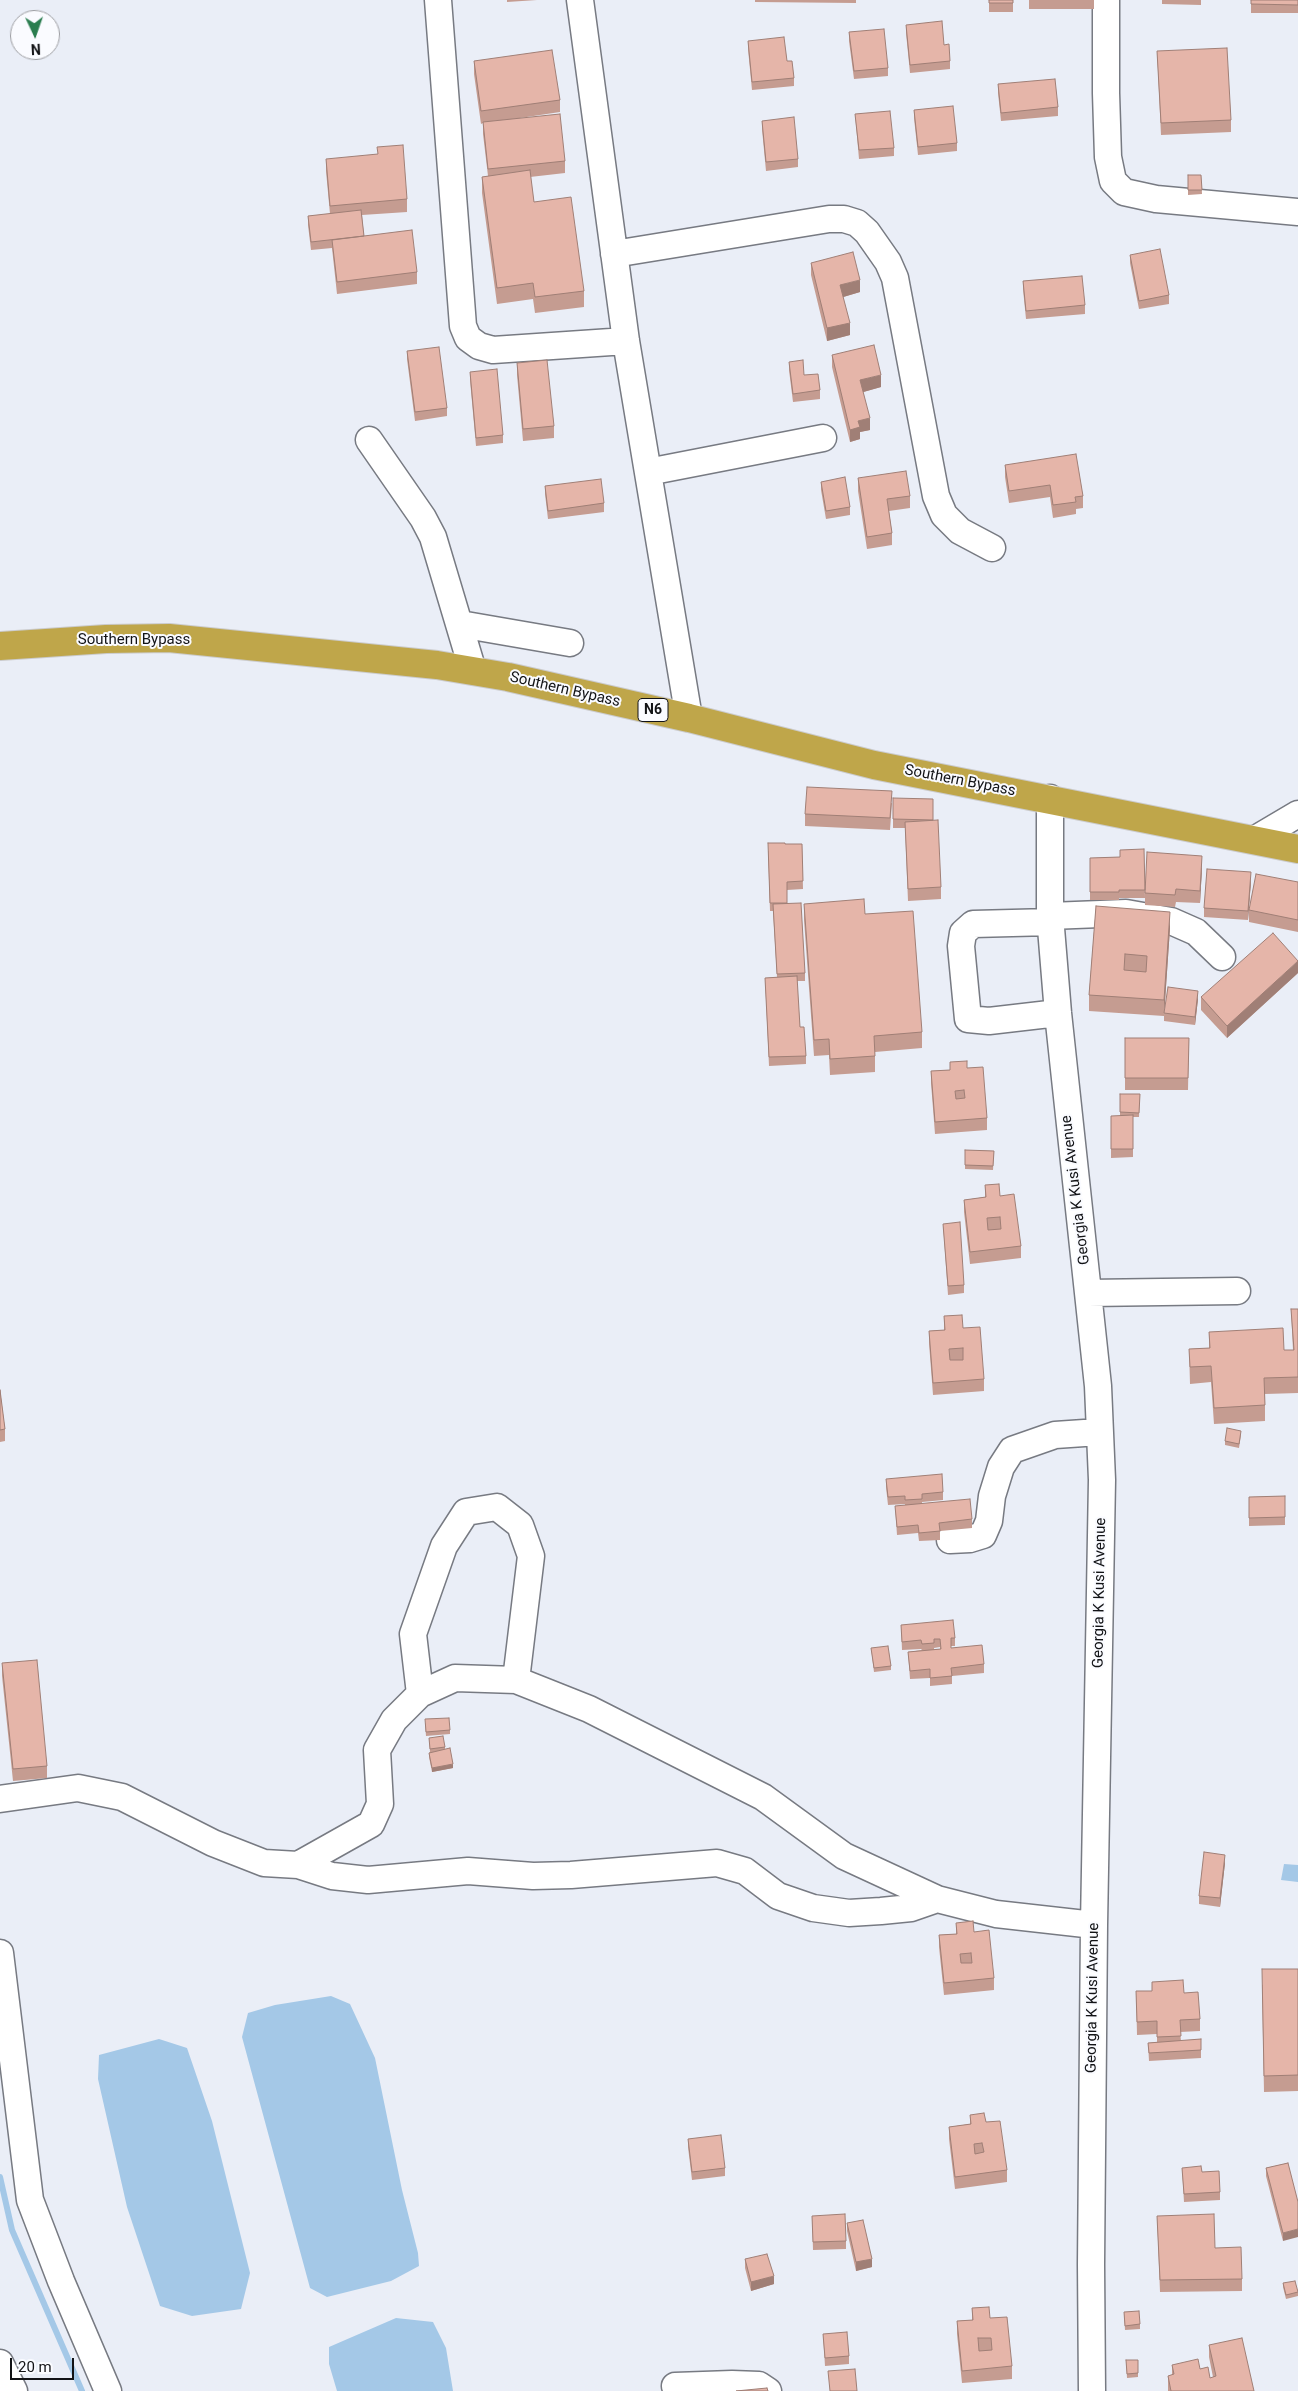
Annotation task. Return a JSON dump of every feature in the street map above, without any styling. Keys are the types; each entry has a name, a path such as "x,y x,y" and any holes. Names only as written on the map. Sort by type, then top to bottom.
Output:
{"highway":[{"name":"Southern Bypass","path":"0,646 106,639 169,638 400,660 473,670 689,718 874,765 1050,798 1298,849"}],"street":[{"path":"438,0 463,326 468,338 479,346 493,350 626,341"},
{"path":"580,0 626,341 689,718"},
{"path":"1106,0 1108,157 1113,181 1124,192 1156,199 1298,212"},
{"path":"614,254 828,219 844,219 856,222 866,232 888,262 895,278 936,496 944,515 960,531 992,548"},
{"path":"648,472 823,438"},
{"path":"369,440 426,524 441,561 473,670"},
{"path":"460,624 570,643"},
{"name":"Georgia K Kusi Avenue","path":"1050,798 1051,919 1058,1013 1098,1386 1102,1480 1090,2264 1092,2391"},
{"path":"1254,840 1298,814"},
{"path":"1058,1013 989,1021 968,1019 961,946 963,933 973,924 1126,913 1171,921 1196,932 1222,957"},
{"path":"1088,1293 1237,1291"},
{"path":"950,1540 970,1539 983,1535 989,1522 992,1496 1001,1467 1012,1450 1033,1441 1055,1435 1099,1432"},
{"path":"420,1694 413,1634 444,1546 466,1512 497,1507 520,1525 531,1556 516,1680"},
{"path":"298,1864 371,1824 380,1804 377,1750 394,1720 420,1694 455,1678 516,1680 589,1709 763,1797 844,1856 937,1899 996,1914 1094,1924"},
{"path":"0,1799 78,1788 122,1797 214,1843 264,1863 298,1864 332,1876 368,1880 468,1872 533,1876 571,1875 717,1863 745,1871 778,1896 813,1908 849,1913 881,1911 911,1908 937,1899"},
{"path":"0,1953 30,2200 60,2281 108,2391"},
{"path":"0,2363 14,2391"},
{"path":"675,2386 732,2384 759,2386 768,2391"}],"water":[{"path":"1284,1864 1298,1865 1298,1882 1281,1880"},
{"path":"331,1996 350,2004 375,2058 402,2190 418,2253 419,2266 391,2281 327,2297 310,2288 242,2037 248,2013 275,2005"},
{"path":"159,2039 187,2048 212,2121 250,2273 241,2309 192,2316 160,2306 127,2207 98,2079 99,2055"},
{"path":"396,2318 433,2322 446,2348 453,2391 337,2391 329,2364 329,2347"}],"building":[{"path":"989,0 1013,0 1013,3 989,3"},
{"path":"1251,0 1298,0 1298,5 1251,4"},
{"path":"942,21 944,45 949,44 950,61 910,65 906,25"},
{"path":"884,29 888,68 854,71 849,32"},
{"path":"784,37 787,61 792,61 794,78 752,82 748,41"},
{"path":"1227,48 1231,120 1161,123 1157,51"},
{"path":"552,50 560,100 481,111 474,61"},
{"path":"1055,79 1058,107 1001,113 998,84"},
{"path":"953,106 957,143 918,147 914,110"},
{"path":"890,111 894,148 859,150 855,114"},
{"path":"560,114 565,161 488,169 483,122"},
{"path":"794,117 798,159 766,162 762,121"},
{"path":"403,145 407,199 330,206 326,159 378,154 377,147"},
{"path":"530,170 534,202 571,197 584,291 535,297 533,283 497,288 482,177"},
{"path":"1188,175 1201,175 1202,190 1188,190"},
{"path":"361,210 364,236 311,242 308,216"},
{"path":"412,230 417,272 337,282 332,240"},
{"path":"1160,249 1169,295 1139,301 1130,255"},
{"path":"853,252 860,280 840,285 850,323 827,328 811,263"},
{"path":"1082,276 1085,305 1026,311 1023,281"},
{"path":"874,345 881,375 860,380 870,418 858,421 860,427 850,430 832,355"},
{"path":"439,347 447,408 415,412 407,351"},
{"path":"547,360 554,426 523,429 517,363"},
{"path":"803,360 804,375 818,374 820,390 793,394 789,362"},
{"path":"497,369 503,435 476,438 470,372"},
{"path":"1076,454 1083,496 1075,497 1076,502 1053,505 1050,485 1009,491 1005,465"},
{"path":"906,471 910,496 887,499 892,533 867,537 858,478"},
{"path":"845,477 850,507 826,511 821,482"},
{"path":"601,479 604,503 548,511 545,486"},
{"path":"807,787 892,791 890,818 805,814"},
{"path":"893,798 933,799 933,820 893,819"},
{"path":"938,820 941,887 908,889 905,822"},
{"path":"768,843 802,844 803,881 787,882 787,903 770,903"},
{"path":"1144,849 1145,890 1090,892 1090,858 1120,857 1120,850"},
{"path":"1147,852 1202,856 1200,891 1176,889 1175,895 1145,893"},
{"path":"1207,869 1251,872 1248,911 1204,908"},
{"path":"1256,874 1298,882 1298,920 1249,910"},
{"path":"864,899 865,914 913,911 922,1032 874,1036 875,1056 830,1059 829,1039 814,1040 804,904"},
{"path":"801,903 805,973 777,974 773,904"},
{"path":"1096,906 1170,912 1164,1000 1089,995","holes":["1125,954 1147,956 1146,972 1124,970"]},
{"path":"1273,933 1298,961 1227,1026 1201,997"},
{"path":"797,976 800,1027 804,1027 806,1056 769,1057 765,978"},
{"path":"1168,987 1198,991 1195,1017 1164,1013"},
{"path":"1125,1038 1189,1038 1188,1078 1125,1078"},
{"path":"967,1061 967,1068 983,1067 987,1118 935,1122 931,1071 950,1070 950,1062","holes":["964,1090 965,1098 956,1099 955,1091"]},
{"path":"1120,1094 1140,1094 1139,1113 1120,1112"},
{"path":"1133,1115 1133,1149 1111,1149 1111,1116"},
{"path":"965,1150 994,1151 993,1166 965,1165"},
{"path":"999,1184 1000,1196 1014,1194 1021,1246 970,1252 964,1200 986,1197 985,1185","holes":["1000,1217 1001,1229 988,1230 987,1218"]},
{"path":"960,1222 964,1285 948,1286 943,1224"},
{"path":"1291,1309 1298,1309 1298,1377 1264,1378 1265,1405 1214,1408 1211,1366 1190,1367 1189,1349 1210,1348 1209,1332 1283,1328 1284,1350 1294,1350"},
{"path":"962,1315 963,1328 980,1327 984,1379 933,1383 929,1331 945,1330 944,1316","holes":["963,1348 963,1360 950,1360 949,1349"]},
{"path":"0,1390 5,1429 0,1430"},
{"path":"1227,1428 1241,1431 1239,1444 1225,1441"},
{"path":"942,1474 943,1492 922,1494 922,1499 905,1500 905,1496 888,1497 886,1479"},
{"path":"1285,1496 1285,1517 1249,1518 1249,1497"},
{"path":"970,1499 972,1519 939,1523 940,1531 919,1533 918,1525 897,1527 895,1506"},
{"path":"953,1620 955,1638 951,1638 951,1648 982,1645 984,1664 951,1668 952,1676 930,1678 930,1669 910,1671 908,1652 941,1649 940,1639 934,1639 934,1643 922,1644 921,1640 902,1642 901,1625"},
{"path":"888,1646 891,1666 874,1668 871,1648"},
{"path":"37,1660 47,1766 13,1769 2,1663"},
{"path":"449,1718 450,1730 426,1732 425,1719"},
{"path":"443,1736 445,1747 430,1749 429,1738"},
{"path":"450,1748 453,1764 432,1768 429,1753"},
{"path":"1204,1852 1225,1855 1220,1898 1199,1896"},
{"path":"973,1921 974,1932 989,1930 994,1978 944,1983 939,1935 957,1934 956,1923","holes":["971,1953 972,1963 961,1963 960,1954"]},
{"path":"1262,1969 1298,1969 1298,2075 1264,2076"},
{"path":"1183,1980 1184,1993 1198,1992 1200,2019 1180,2020 1181,2036 1157,2037 1157,2021 1137,2022 1136,1991 1152,1991 1152,1982"},
{"path":"1201,2039 1201,2050 1149,2053 1148,2043"},
{"path":"984,2113 986,2122 1000,2121 1007,2170 955,2177 949,2127 971,2124 970,2115","holes":["982,2143 984,2152 975,2154 974,2144"]},
{"path":"721,2135 725,2168 692,2172 688,2139"},
{"path":"1288,2163 1298,2202 1298,2229 1283,2233 1266,2168"},
{"path":"1201,2166 1202,2172 1219,2171 1220,2192 1184,2194 1182,2168"},
{"path":"845,2214 846,2241 813,2242 812,2216"},
{"path":"1214,2214 1215,2248 1241,2247 1242,2279 1160,2280 1157,2216"},
{"path":"863,2220 872,2259 856,2262 847,2223"},
{"path":"767,2254 774,2276 751,2282 745,2259"},
{"path":"1295,2281 1298,2292 1286,2295 1283,2283"},
{"path":"989,2307 990,2318 1007,2317 1012,2366 962,2371 957,2321 973,2320 972,2308","holes":["978,2338 991,2338 992,2350 979,2351"]},
{"path":"1139,2311 1140,2324 1125,2326 1124,2312"},
{"path":"847,2332 849,2356 825,2358 823,2334"},
{"path":"1242,2338 1254,2391 1171,2391 1168,2376 1174,2374 1172,2365 1198,2359 1200,2369 1208,2367 1210,2378 1216,2376 1209,2345"},
{"path":"1126,2360 1138,2360 1138,2373 1127,2374"},
{"path":"855,2369 857,2391 830,2391 828,2371"},
{"path":"767,2388 768,2391 736,2391"}],"waterway":[{"path":"0,2177 12,2230 82,2391"}]}
